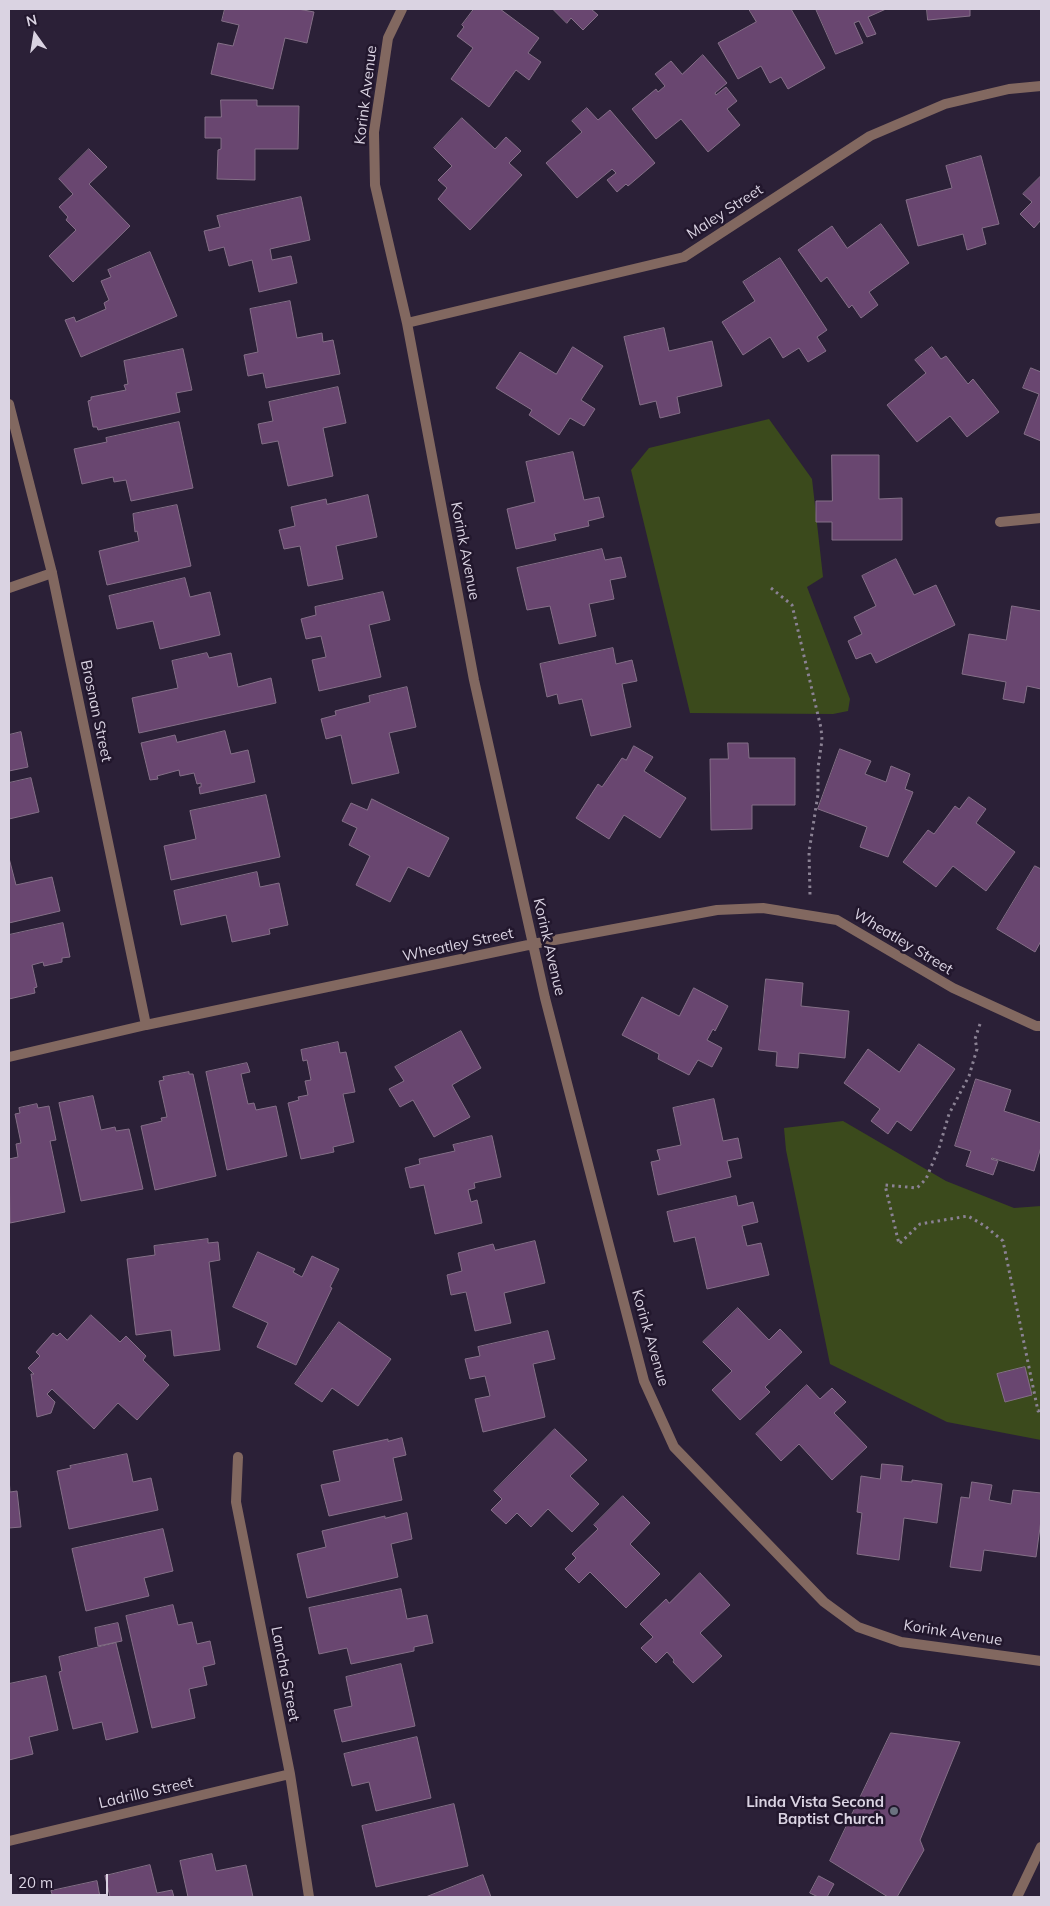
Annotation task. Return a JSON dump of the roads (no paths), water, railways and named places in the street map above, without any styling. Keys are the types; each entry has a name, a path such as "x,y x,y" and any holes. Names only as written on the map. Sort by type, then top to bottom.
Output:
{"street":[{"name":"Korink Avenue","path":"402,9 388,38 374,132 376,185 407,323 474,680 545,998 644,1380 674,1447 824,1602 858,1626 901,1642 1041,1661"},
{"name":"Maley Street","path":"407,323 684,257 870,136 945,104 1009,89 1041,86"},
{"name":"Brosnan Street","path":"9,404 52,573 146,1025"},
{"path":"1000,522 1041,518"},
{"path":"9,588 52,573"},
{"name":"Wheatley Street","path":"9,1057 146,1025 533,944 717,910 763,908 837,920 953,988 1036,1026 1041,1026"},
{"name":"Lancha Street","path":"238,1457 236,1502 290,1774 310,1897"},
{"name":"Ladrillo Street","path":"9,1841 290,1774"},
{"path":"1017,1897 1041,1847"}],"place":[{"name":"Linda Vista Second Baptist Church","path":"894,1811"}]}
